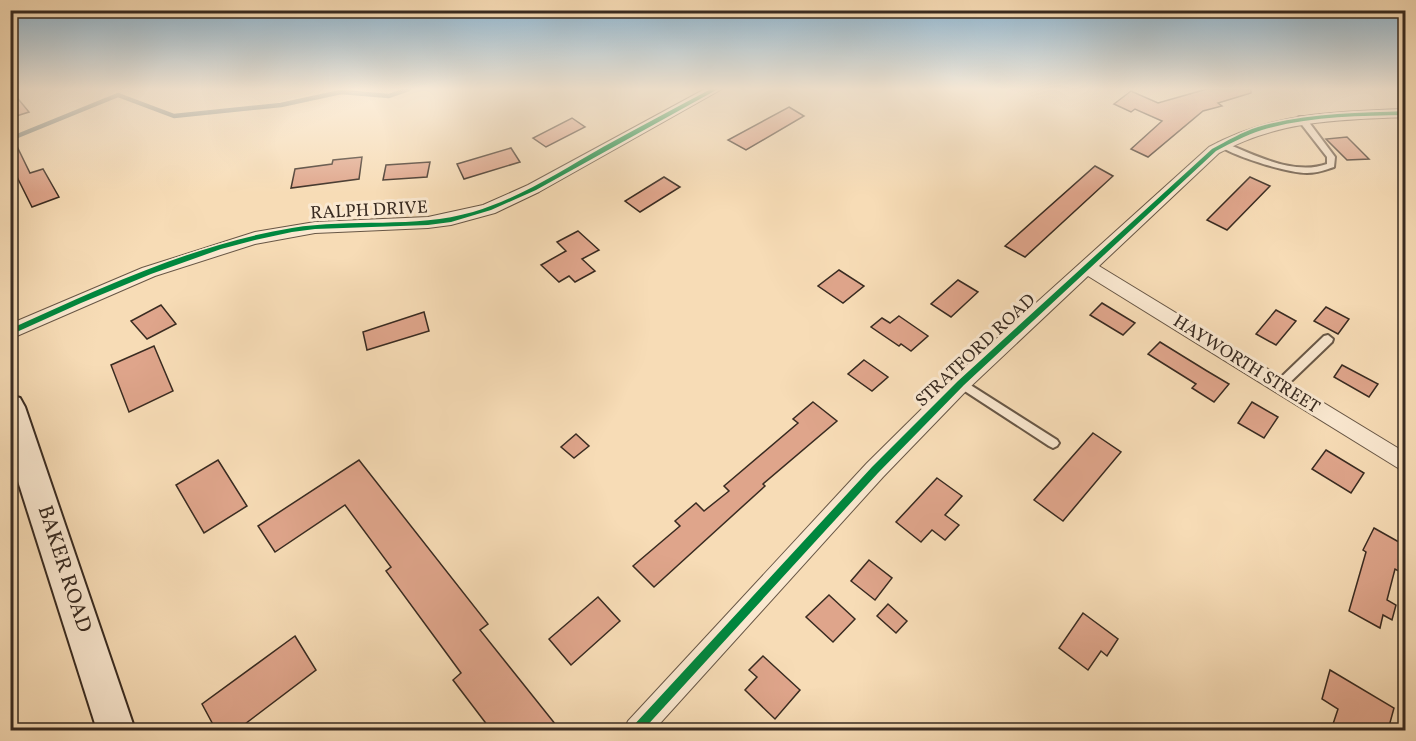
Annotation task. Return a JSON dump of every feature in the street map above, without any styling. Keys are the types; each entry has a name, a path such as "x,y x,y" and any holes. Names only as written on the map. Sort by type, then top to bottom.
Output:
{"street":[{"name":"RALPH DRIVE","path":"10,332 110,286 194,254 293,230 350,225 431,224 473,214 517,199 653,124"},
{"name":"STRATFORD ROAD","path":"637,730 875,470 961,384 1182,179 1222,145 1276,124"},
{"name":"HAYWORTH STREET","path":"1087,267 1406,464"},
{"name":"BAKER ROAD","path":"10,407 116,730"}],"lane":[{"path":"1222,145 1290,168 1310,172 1324,170 1331,165 1330,157 1305,124"},
{"path":"1279,386 1328,339"},
{"path":"961,384 1053,443"}],"building":[{"path":"561,124 580,124 585,127 546,147 533,138"},
{"path":"758,124 791,124 746,150 728,140"},
{"path":"1159,124 1188,124 1148,157 1131,149"},
{"path":"10,132 30,173 43,169 59,197 32,207 15,173 10,175"},
{"path":"1347,137 1369,159 1347,160 1326,139"},
{"path":"511,148 520,162 464,179 457,164"},
{"path":"362,157 359,179 291,188 295,169 332,164 333,160"},
{"path":"430,162 427,177 383,180 386,165"},
{"path":"1095,166 1113,176 1025,257 1005,246"},
{"path":"664,177 680,187 640,212 625,201"},
{"path":"1250,177 1270,186 1227,230 1207,220"},
{"path":"578,231 599,250 582,259 595,271 575,282 569,276 559,282 541,265 566,251 557,242"},
{"path":"839,270 864,286 843,303 818,286"},
{"path":"958,280 978,292 951,317 931,304"},
{"path":"1102,303 1135,323 1123,335 1090,315"},
{"path":"161,305 176,324 147,339 131,321"},
{"path":"1326,307 1349,319 1338,334 1314,321"},
{"path":"1276,310 1296,321 1276,345 1256,334"},
{"path":"424,312 429,331 367,350 363,332"},
{"path":"899,316 928,336 911,351 901,344 899,346 871,327 882,318 890,323"},
{"path":"1160,342 1229,384 1214,402 1192,388 1196,384 1148,354"},
{"path":"154,346 173,391 129,412 111,365"},
{"path":"864,360 888,377 872,391 848,374"},
{"path":"1342,365 1378,384 1369,397 1334,377"},
{"path":"813,402 837,421 763,484 765,486 654,587 633,566 680,526 675,521 696,503 704,511 729,491 724,486 798,423 793,419"},
{"path":"1252,402 1278,417 1264,438 1238,423"},
{"path":"1093,433 1121,452 1063,521 1034,500"},
{"path":"576,434 589,446 574,458 561,447"},
{"path":"1326,450 1364,473 1351,493 1312,469"},
{"path":"218,460 247,506 204,533 176,485"},
{"path":"359,460 488,624 480,630 560,730 491,730 453,680 461,673 386,571 391,567 345,505 275,552 258,526"},
{"path":"937,478 962,496 945,515 959,525 945,540 932,530 921,542 896,522"},
{"path":"1374,528 1406,546 1406,575 1395,569 1387,600 1396,605 1392,620 1383,615 1380,628 1349,611 1366,552 1363,550"},
{"path":"869,560 892,578 875,600 851,581"},
{"path":"829,595 855,619 833,642 806,617"},
{"path":"598,597 620,621 571,665 549,639"},
{"path":"888,604 907,621 896,633 877,616"},
{"path":"1083,613 1118,639 1107,656 1101,651 1088,670 1059,648"},
{"path":"295,636 316,670 237,730 216,730 202,704"},
{"path":"763,656 800,690 775,719 745,690 757,677 749,670"},
{"path":"1330,670 1394,708 1388,730 1331,730 1338,709 1322,699"}],"waterway":[{"path":"10,139 48,124"}],"cycle path":[{"path":"10,332 148,272 255,238 315,227 428,223 489,209 534,189 651,124"},
{"path":"637,730 875,470 961,383 1214,150 1236,138 1281,124"}]}
